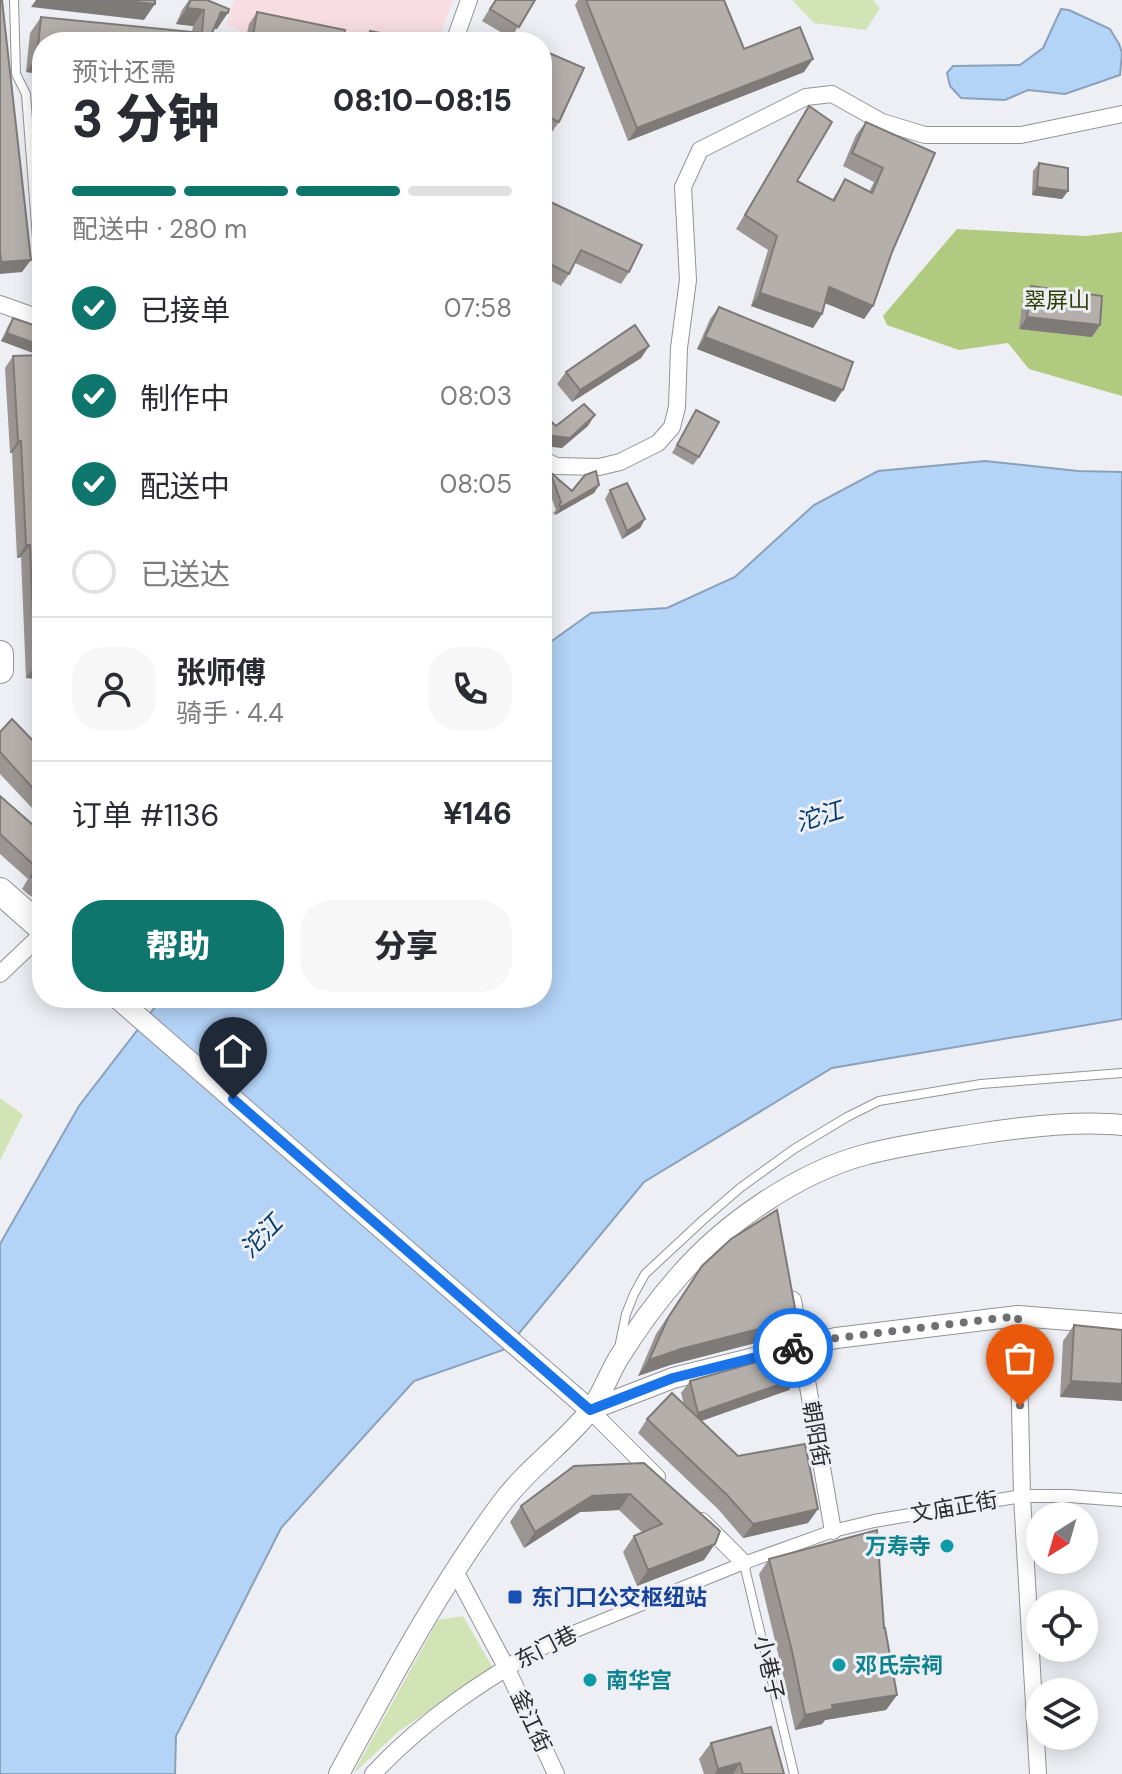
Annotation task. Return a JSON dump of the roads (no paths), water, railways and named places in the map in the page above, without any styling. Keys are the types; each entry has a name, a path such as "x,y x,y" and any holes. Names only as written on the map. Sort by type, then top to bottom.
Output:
{"main road":[{"path":"0,654 0,670"},
{"path":"0,891 32,926"},
{"path":"0,907 32,930"}],"street":[{"path":"458,32 469,0"},
{"path":"552,463 599,467 620,462 658,443 672,427 677,407 679,348 688,280 683,187 700,150 806,97 832,94 882,122 925,135 1021,135 1122,114"},
{"path":"0,304 32,315"},
{"path":"0,974 32,944"},
{"path":"129,1008 560,1382 667,1487"},
{"path":"339,1774 416,1633 503,1501 590,1410 617,1360 653,1306 721,1235 818,1172 862,1155 911,1144 1018,1128 1106,1123 1122,1125"},
{"name":"朝阳街","path":"790,1285 833,1531"},
{"path":"590,1410 673,1378 836,1338 1018,1316 1122,1324"},
{"path":"1018,1316 1022,1496 1038,1774"},
{"name":"文庙正街","path":"744,1563 833,1531 920,1512 1022,1496 1122,1500"},
{"path":"689,1508 744,1563"},
{"name":"东门巷","path":"373,1774 398,1747 442,1710 506,1667 556,1639 744,1563"},
{"name":"釜江街","path":"455,1571 506,1667 556,1774"}],"lane":[{"path":"14,0 16,74 26,94 32,173"},
{"path":"617,1360 626,1314 645,1274 740,1188 794,1149 847,1117 879,1101 981,1084 1122,1073"},
{"name":"小巷子","path":"744,1563 794,1774"}],"water":[{"path":"1061,9 1110,29 1122,53 1120,75 1065,94 1028,90 1005,100 961,98 950,86 947,73 953,66 1020,65 1043,48"},
{"name":"沱江","path":"985,461 1078,471 1122,472 1122,1019 832,1068 644,1182 506,1349 414,1381 281,1528 176,1736 175,1774 0,1774 0,1244 79,1106 154,1008 552,1008 552,641 591,613 667,608 735,577 814,505 878,471"}],"place":[{"name":"万寿寺","path":"947,1546"},
{"name":"东门口公交枢纽站","path":"515,1597"},
{"name":"邓氏宗祠","path":"839,1665"},
{"name":"南华宫","path":"590,1680"}],"park label":[{"name":"翠屏山","path":"1057,300"}]}
